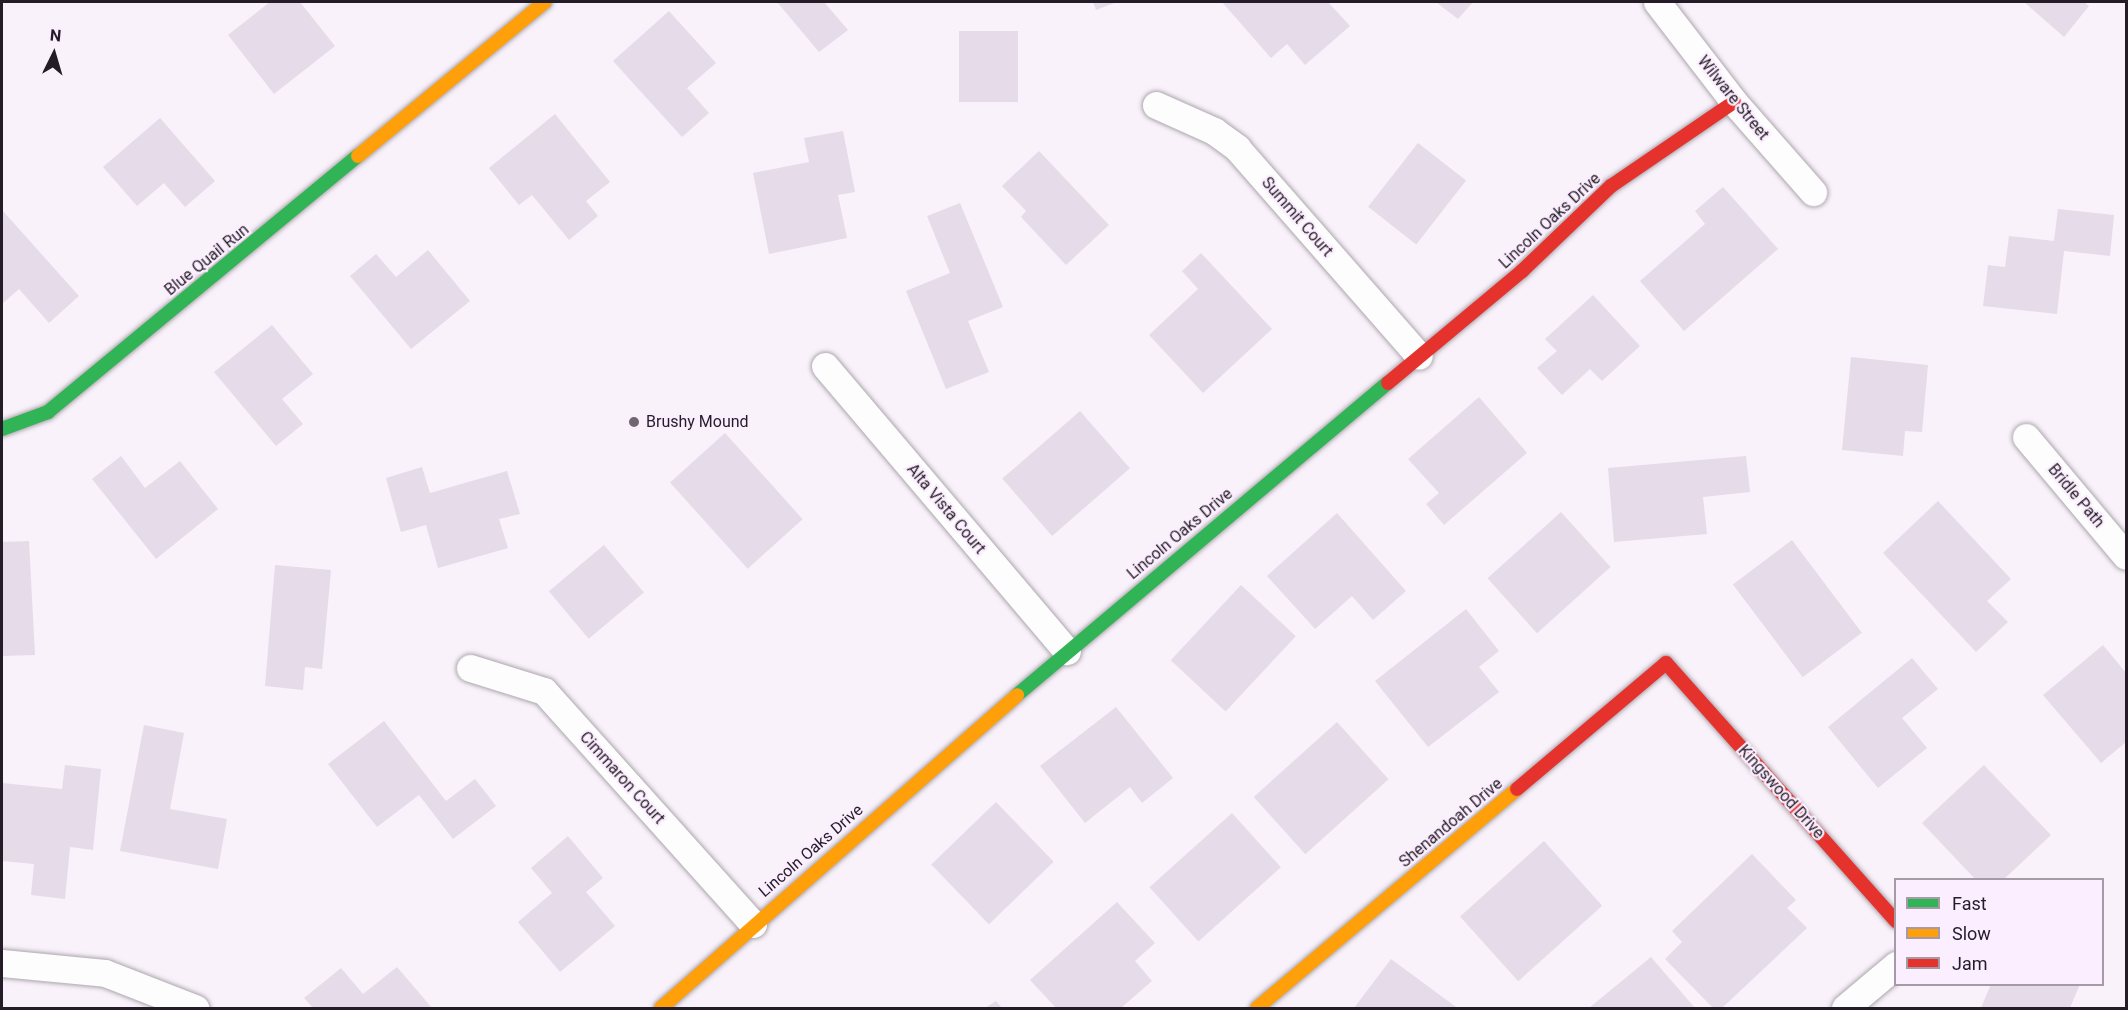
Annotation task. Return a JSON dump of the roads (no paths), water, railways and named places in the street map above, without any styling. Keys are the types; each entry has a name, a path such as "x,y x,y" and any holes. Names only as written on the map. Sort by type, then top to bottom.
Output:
{"street":[{"name":"Blue Quail Run","path":"2,429 48,412 545,2"},
{"name":"Wilware Street","path":"1657,2 1734,102 1813,192"},
{"name":"Lincoln Oaks Drive","path":"662,1008 753,924 1067,651 1419,356 1611,186 1734,102"},
{"name":"Summit Court","path":"1156,105 1214,131 1237,148 1419,356"},
{"name":"Alta Vista Court","path":"825,366 1067,651"},
{"name":"Bridle Path","path":"2026,437 2127,556"},
{"name":"Kingswood Drive","path":"1666,663 1894,919"},
{"name":"Shenandoah Drive","path":"1257,1008 1666,663"},
{"name":"Cimmaron Court","path":"470,668 544,691 753,924"},
{"path":"2,963 105,974 195,1008"},
{"path":"1845,1008 1894,967"}],"place":[{"name":"Brushy Mound","path":"634,422"}]}
